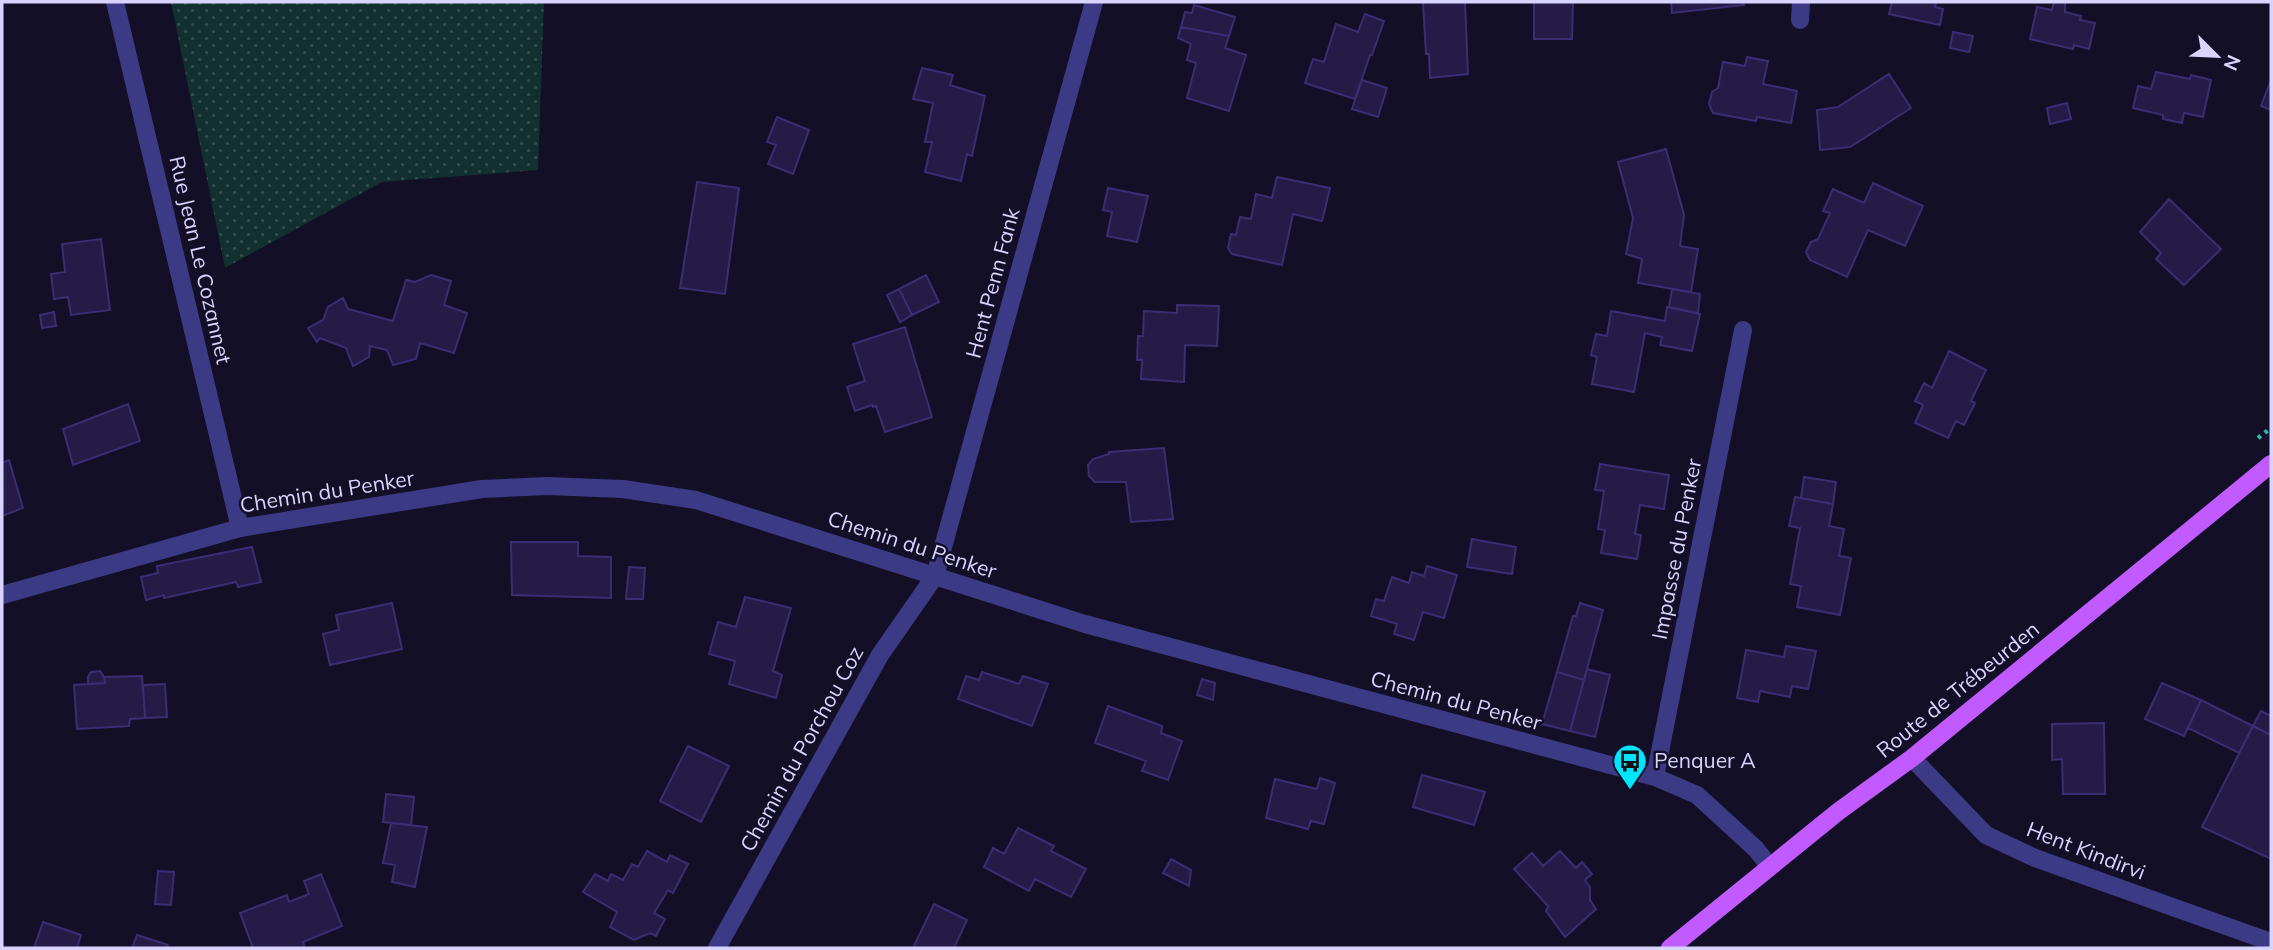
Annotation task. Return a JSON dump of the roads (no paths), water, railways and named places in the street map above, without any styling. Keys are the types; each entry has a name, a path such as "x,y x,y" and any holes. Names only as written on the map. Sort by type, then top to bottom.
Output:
{"main road":[{"name":"Route de Trébeurden","path":"1670,948 1839,811 1912,758 2271,464"}],"street":[{"name":"Rue Jean Le Cozannet","path":"115,2 240,528"},
{"name":"Hent Penn Fank","path":"935,576 1094,2"},
{"path":"1800,20 1801,2"},
{"name":"Impasse du Penker","path":"1655,777 1743,330"},
{"name":"Chemin du Penker","path":"2,595 240,528 482,489 547,486 623,489 696,500 1084,624 1655,777 1697,795 1756,849 1770,867"},
{"name":"Chemin du Porchou Coz","path":"717,948 880,655 935,576"},
{"name":"Hent Kindirvi","path":"1912,758 1986,835 2035,858 2271,942"}],"place":[{"name":"Penquer A","path":"1630,791"}]}
